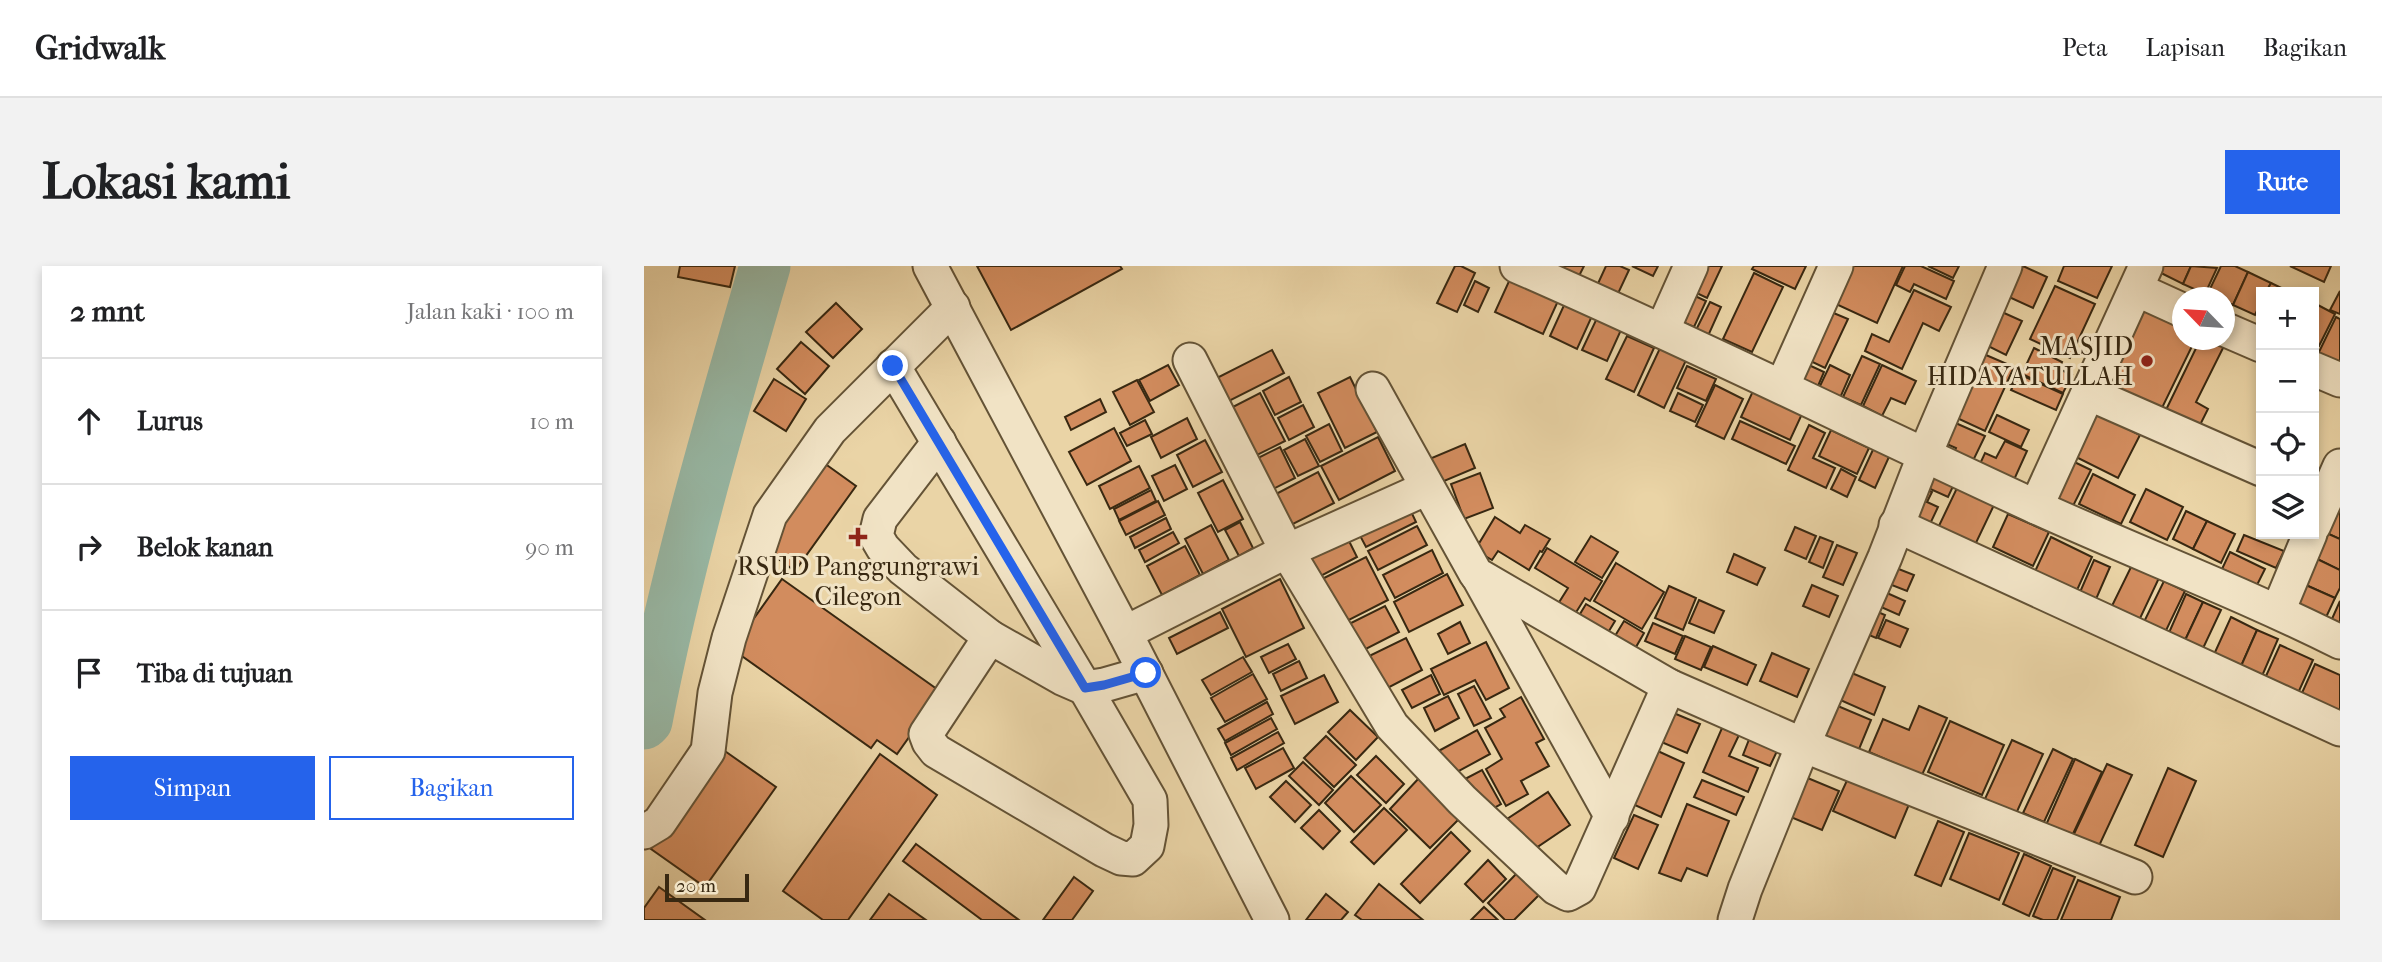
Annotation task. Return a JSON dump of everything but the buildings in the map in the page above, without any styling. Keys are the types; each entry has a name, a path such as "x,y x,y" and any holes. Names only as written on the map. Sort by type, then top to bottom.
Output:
{"street":[{"path":"1517,266 1552,273 1662,331 2036,507 2278,611 2340,642"},
{"path":"1662,331 1691,266"},
{"path":"1782,387 1836,266"},
{"path":"1735,920 1803,745 2005,266"},
{"path":"936,268 953,307 1146,673 1272,920"},
{"path":"2036,507 2141,278 2172,302"},
{"path":"644,832 659,823 708,751 715,693 729,638 770,515 830,430 953,307"},
{"path":"2235,334 2256,343"},
{"path":"1190,360 1287,551 1392,726 1462,800 1556,888 1568,894 1579,888 1669,685"},
{"path":"893,366 1150,800 1151,825 1147,846 1133,859 1121,858 1104,850 936,751 929,743 926,734 990,637"},
{"path":"2319,371 2340,380"},
{"path":"1373,389 1612,817"},
{"path":"2088,393 2256,467"},
{"path":"939,442 880,519 876,536 883,548 903,569 990,637 1062,678 1085,688 1146,673"},
{"path":"2319,503 2340,466"},
{"path":"1125,633 1287,551 1427,488"},
{"path":"1892,539 2340,729"},
{"path":"2278,611 2308,539"},
{"path":"1476,574 1669,685 1803,745 2135,877"}],"waterway":[{"path":"644,724 647,721 701,492 765,266"}],"place":[{"name":"MASJID HIDAYATULLAH","path":"2147,361"},
{"name":"RSUD Panggungrawi Cilegon","path":"858,537"}],"route":[{"path":"893,366 1085,688 1146,673"}]}
